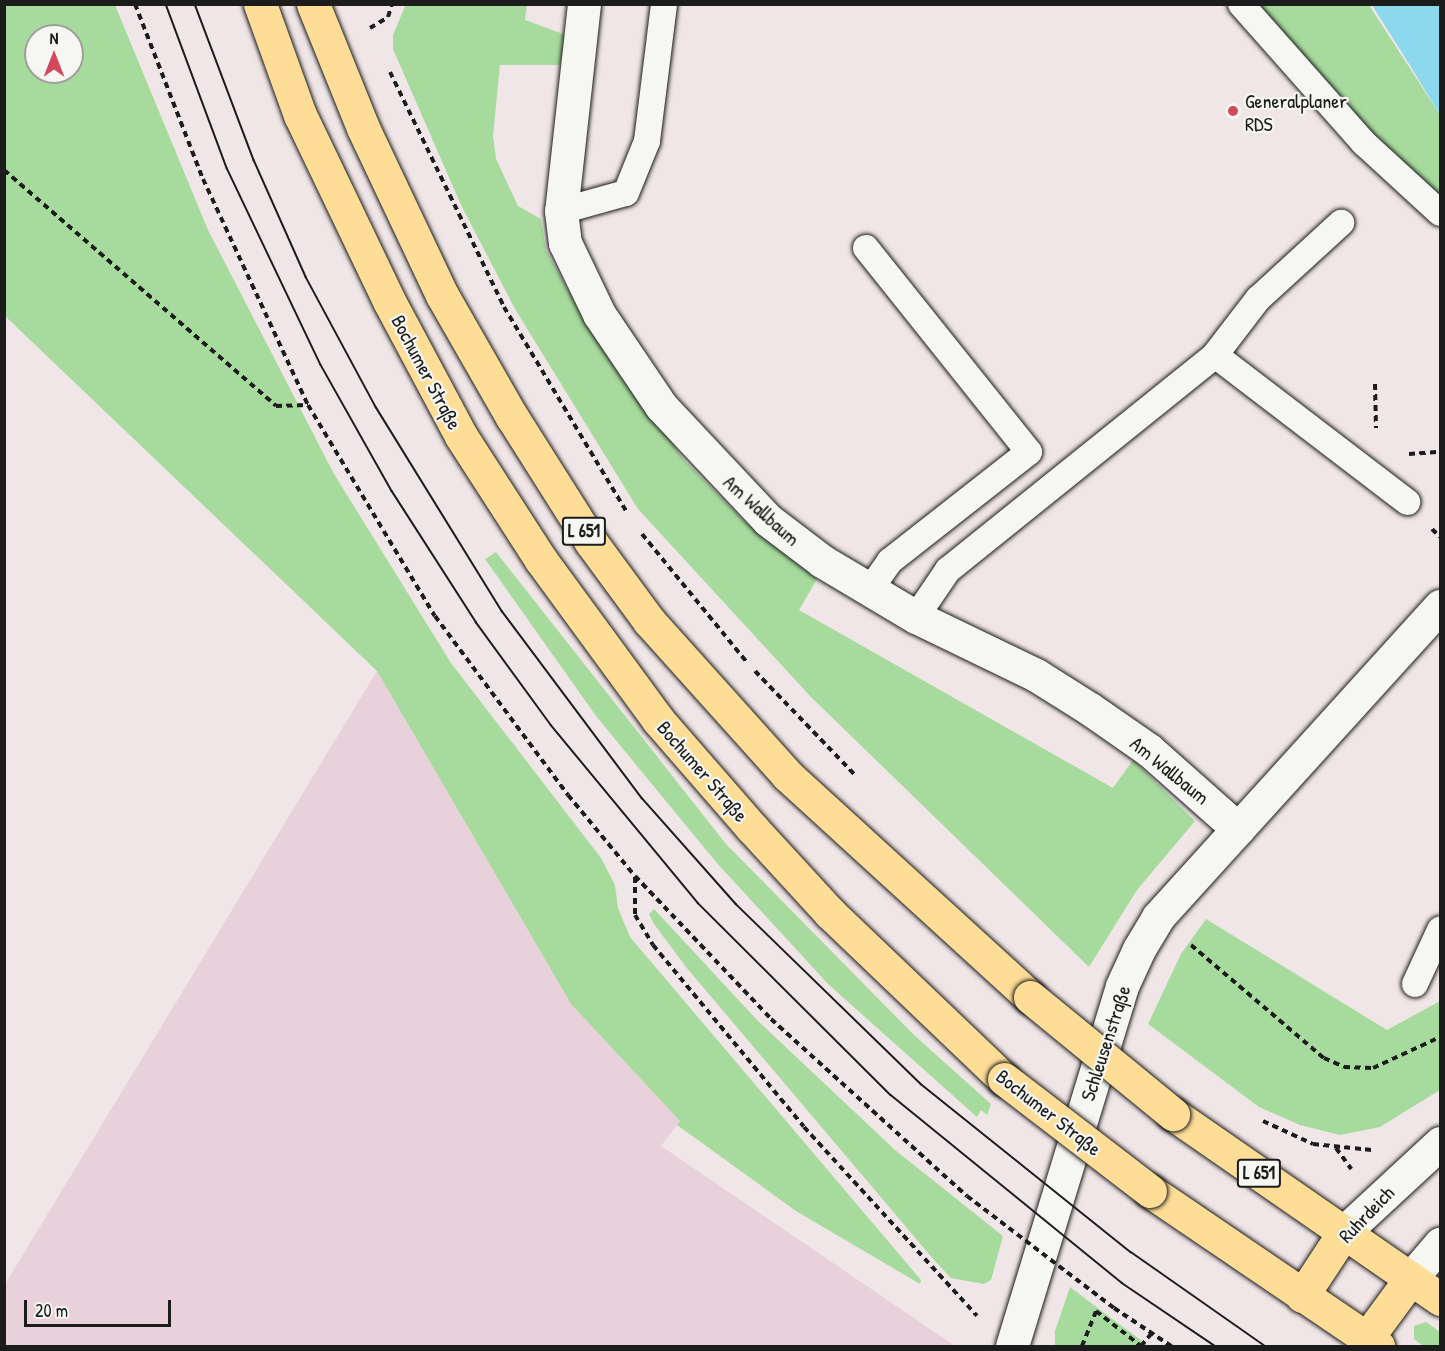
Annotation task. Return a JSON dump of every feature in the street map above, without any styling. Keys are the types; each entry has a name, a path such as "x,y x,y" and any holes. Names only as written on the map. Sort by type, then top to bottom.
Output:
{"main road":[{"name":"Bochumer Straße","path":"260,4 300,115 389,300 461,436 541,560 658,720 830,913 1004,1079 1150,1191 1373,1342"},
{"name":"L 651","path":"314,4 363,128 442,295 512,417 591,542 649,621 787,775 1030,997 1173,1113 1440,1299"},
{"name":"Ruhrdeich","path":"1302,1296 1344,1232"},
{"path":"1373,1342 1411,1278"}],"street":[{"name":"Am Wallbaum","path":"584,4 561,211 564,243 594,305 662,406 768,520 869,591 916,617 1036,675 1090,709 1149,750 1238,829"},
{"path":"1158,917 1440,606"},
{"name":"Schleusenstraße","path":"1012,1347 1122,986 1158,917"},
{"name":"Ruhrdeich","path":"1344,1232 1440,1143"},
{"path":"1411,1278 1440,1244"}],"lane":[{"path":"561,211 626,193 647,141 663,4"},
{"path":"1241,4 1364,143 1440,213"},
{"path":"916,617 948,570 1215,356 1258,299 1341,223"},
{"path":"866,248 1029,452 890,561 869,591"},
{"path":"1215,356 1407,501"},
{"path":"1415,984 1440,930"}],"path":[{"path":"135,4 203,179 308,405 435,616 568,795 635,876 771,1019 967,1196 1114,1308 1171,1347"},
{"path":"375,39 370,28 388,17 392,4"},
{"path":"385,61 504,307 627,513"},
{"path":"4,170 276,406 308,405"},
{"path":"1375,384 1375,414"},
{"path":"1430,452 1440,452"},
{"path":"640,532 749,664 862,782"},
{"path":"635,876 635,915 653,945 804,1127 976,1316"},
{"path":"1158,917 1334,1063 1373,1068 1440,1037"},
{"path":"1255,1117 1313,1144 1369,1147"},
{"path":"1082,1347 1096,1311 1141,1347 1152,1333"}],"shaded area":[{"path":"377,671 571,1004 680,1121 661,1146 955,1346 5,1346 4,1286"}],"green space":[{"path":"406,4 527,5 525,20 566,35 560,65 500,65 493,136 496,159 518,206 541,219 546,250 576,305 684,460 744,521 817,579 799,610 1113,788 1133,760 1195,821 1137,890 1089,967 810,696 638,509 515,309 461,205 393,49 393,35"},
{"path":"4,5 115,5 208,230 334,474 451,663 601,858 615,885 618,908 630,937 921,1280 920,1284 796,1211 677,1125 680,1121 571,1004 377,671 5,316"},
{"path":"1253,5 1369,5 1440,115 1440,200 1365,138"},
{"path":"496,552 726,844 914,1035 991,1104 987,1115 981,1110 977,1117 828,984 716,862 596,716 485,559"},
{"path":"654,909 758,1021 895,1150 1003,1236 991,1280 984,1284 951,1278 934,1260 686,967 654,924 649,914"},
{"path":"1206,919 1387,1030 1440,1001 1440,1090 1380,1127 1340,1135 1300,1125 1259,1107 1148,1024 1181,954"},
{"path":"1070,1287 1149,1346 1055,1346 1055,1331"},
{"path":"1426,1322 1440,1332 1440,1346 1423,1346 1414,1339 1414,1326"}],"water":[{"path":"1372,5 1440,5 1440,115 1411,67"}],"tram line":[{"path":"166,4 227,168 321,365 392,491 476,622 551,725 698,903 891,1095 1122,1283 1215,1346"},
{"path":"195,4 254,160 306,277 376,407 502,611 642,798 736,904 921,1084 1131,1252 1265,1346"}],"place":[{"name":"Generalplaner RDS","path":"1233,111"}]}
